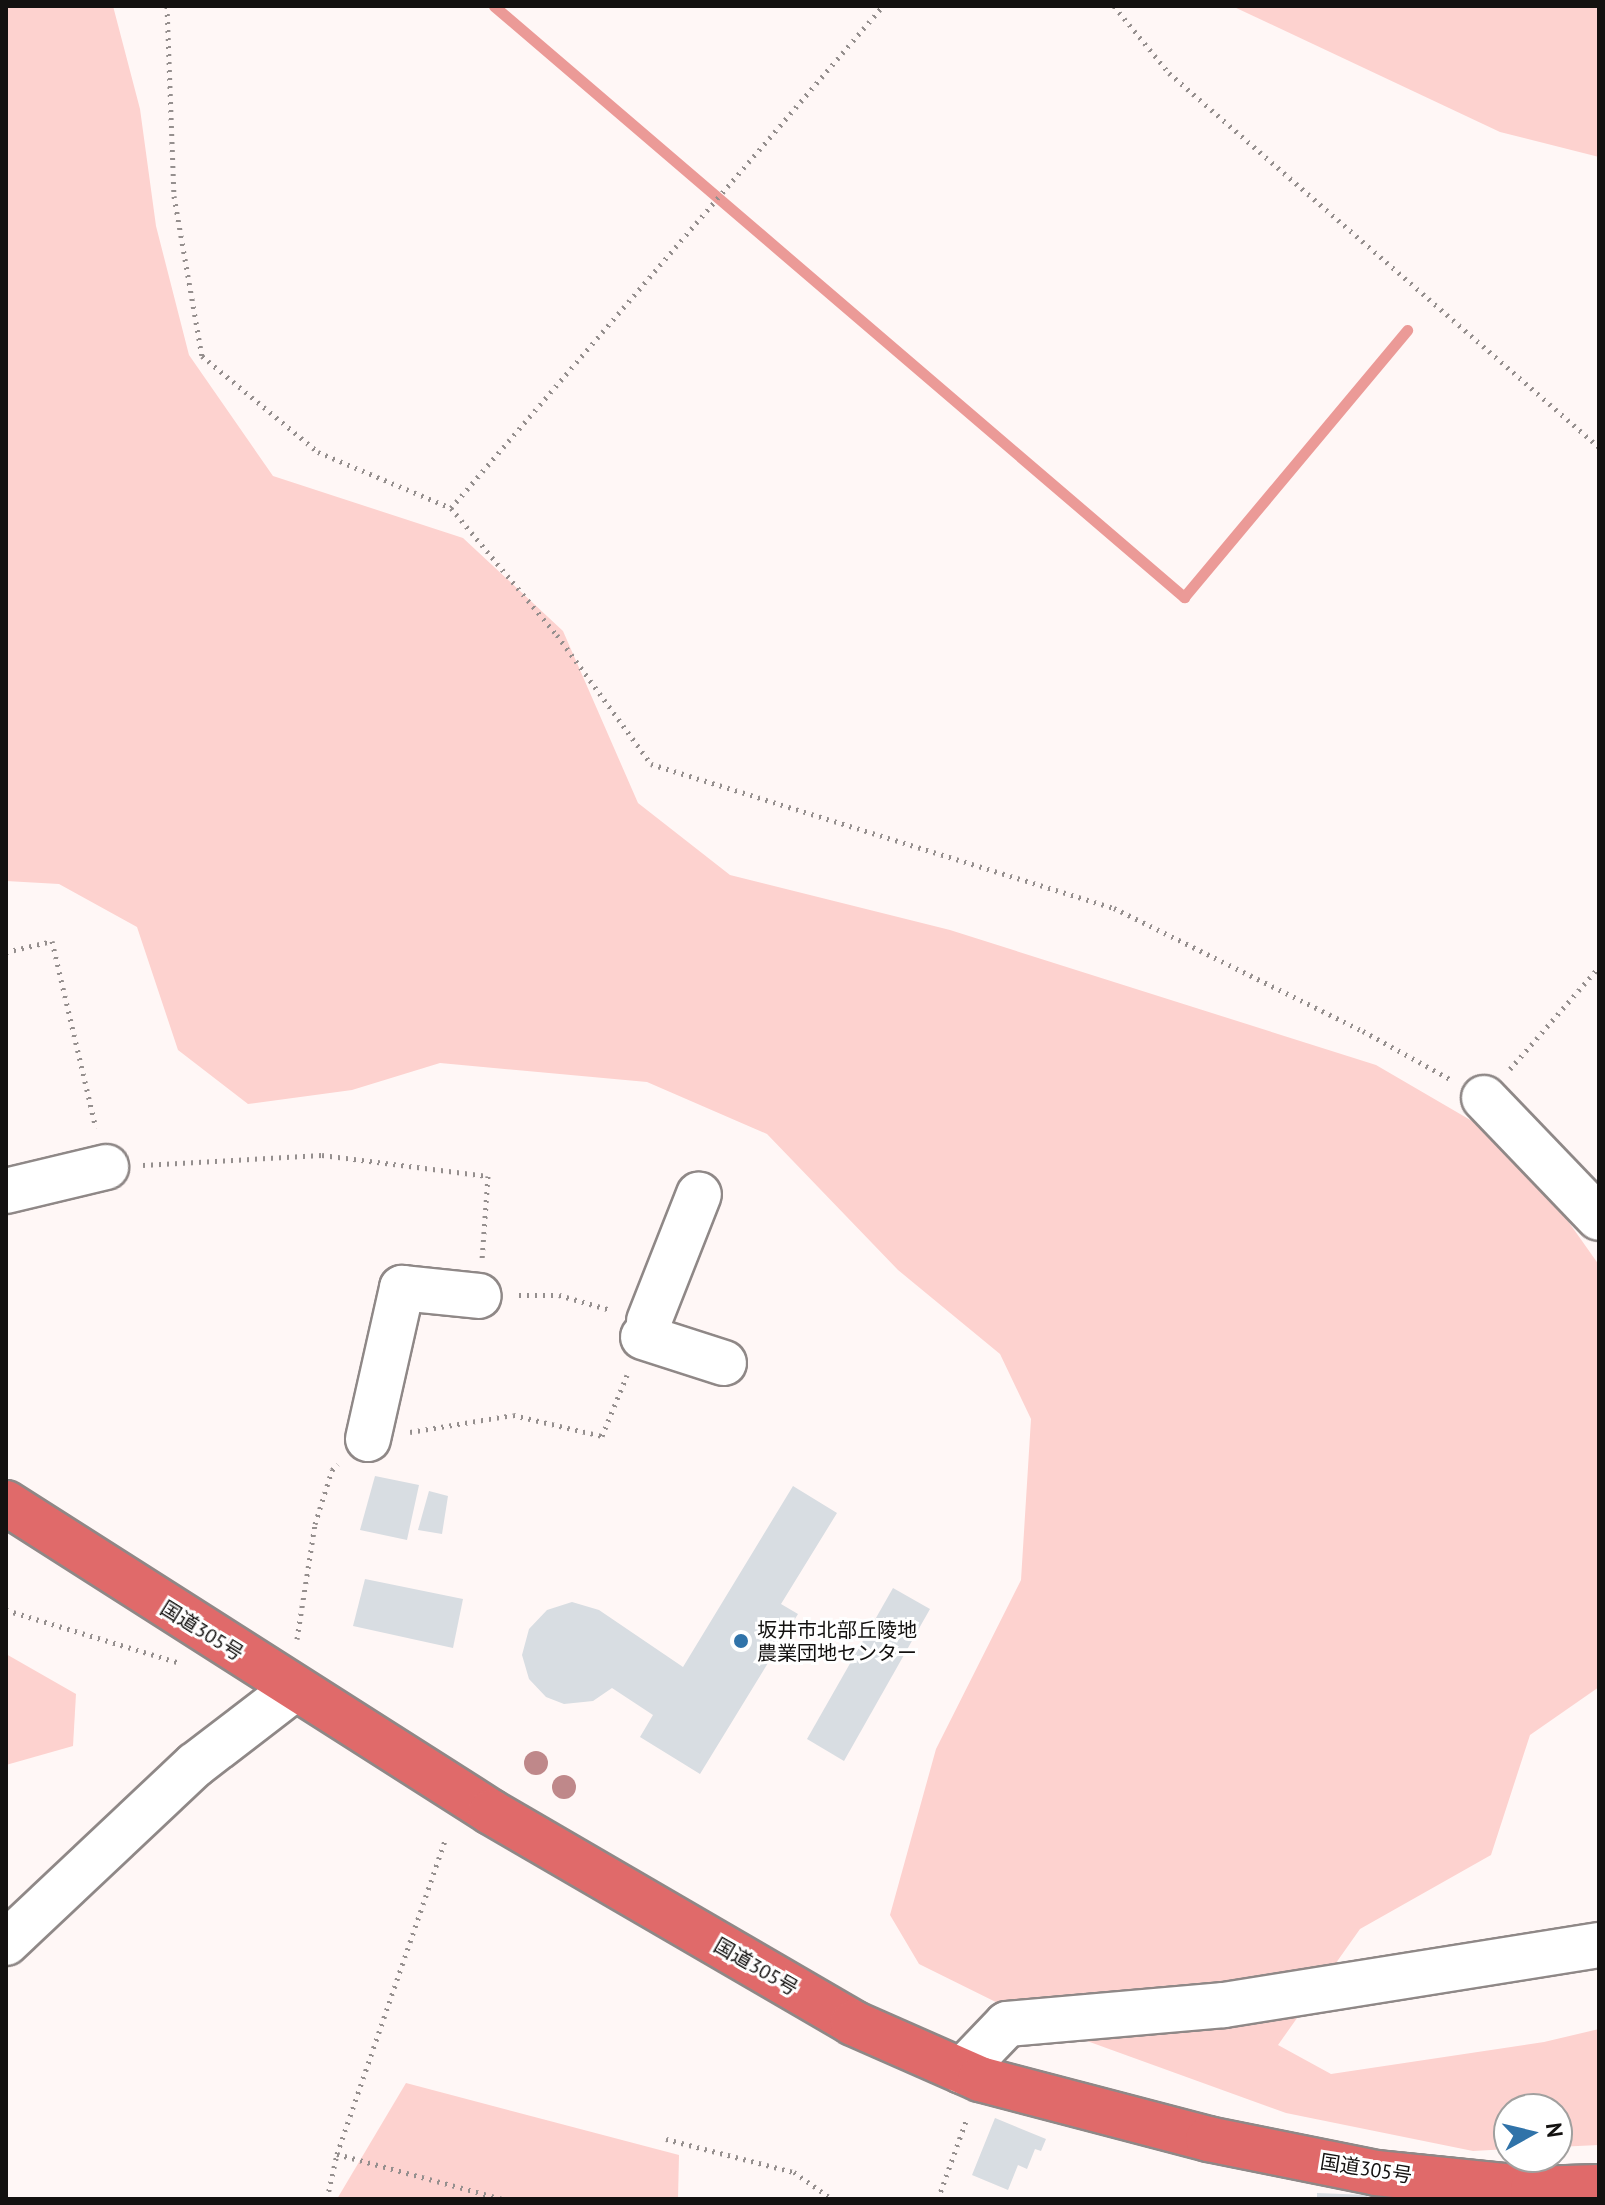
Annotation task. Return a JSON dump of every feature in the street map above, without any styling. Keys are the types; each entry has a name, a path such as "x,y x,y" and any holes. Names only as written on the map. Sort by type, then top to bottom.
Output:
{"highway":[{"name":"国道305号","path":"6,1503 491,1812 853,2023 971,2075 1208,2139 1361,2170 1531,2194 1599,2187"}],"street":[{"path":"1484,1098 1599,1218"},
{"path":"6,1191 106,1167"},
{"path":"699,1194 646,1329 724,1363"},
{"path":"368,1439 402,1288 479,1296"},
{"path":"6,1943 195,1765 294,1689"},
{"path":"971,2075 1007,2024 1224,2005 1599,1945"}],"path":[{"path":"167,6 174,196 202,356 318,452 451,508 557,635 651,764 1114,908 1363,1031 1484,1098 1599,967"},
{"path":"451,508 883,6"},
{"path":"1114,6 1169,73 1599,447"},
{"path":"6,1610 182,1663"},
{"path":"327,2199 337,2154 446,1838"},
{"path":"938,2199 971,2075"},
{"path":"666,2139 794,2172 832,2199"},
{"path":"337,2154 503,2199"}],"shaded area":[{"path":"6,6 113,6 140,109 156,226 189,355 273,476 463,538 563,631 638,803 730,875 950,930 1376,1065 1515,1146 1599,1265 1599,1687 1530,1735 1491,1855 1360,1929 1278,2045 1331,2074 1544,2042 1599,2029 1599,2145 1573,2146 1573,2093 1493,2093 1493,2150 1473,2151 1286,2113 1040,2024 919,1964 890,1915 936,1749 1021,1580 1031,1419 1000,1354 898,1270 767,1134 647,1082 440,1063 352,1090 248,1104 178,1050 137,927 59,884 6,881"},
{"path":"1232,6 1599,6 1599,157 1500,132"},
{"path":"6,1654 76,1694 73,1746 6,1765"},
{"path":"406,2083 679,2155 678,2199 337,2199"}],"building":[{"path":"375,1476 419,1485 407,1540 360,1530"},
{"name":"坂井市北部丘陵地 農業団地センター","path":"793,1486 837,1513 781,1604 798,1614 700,1774 640,1737 653,1715 612,1688 593,1701 564,1704 546,1697 529,1679 522,1655 529,1629 547,1610 572,1602 599,1610 683,1667"},
{"path":"429,1491 448,1496 442,1534 418,1530"},
{"path":"365,1579 463,1599 453,1648 353,1626"},
{"path":"893,1588 930,1609 844,1761 807,1739"},
{"path":"995,2118 1046,2139 1041,2151 1035,2149 1027,2169 1018,2165 1008,2190 972,2175"},
{"path":"1317,2193 1368,2195 1367,2199 1317,2199"}],"waterway":[{"path":"494,6 1184,597 1407,330"}],"place":[{"name":"坂井市北部丘陵地 農業団地センター","path":"741,1641"}]}
